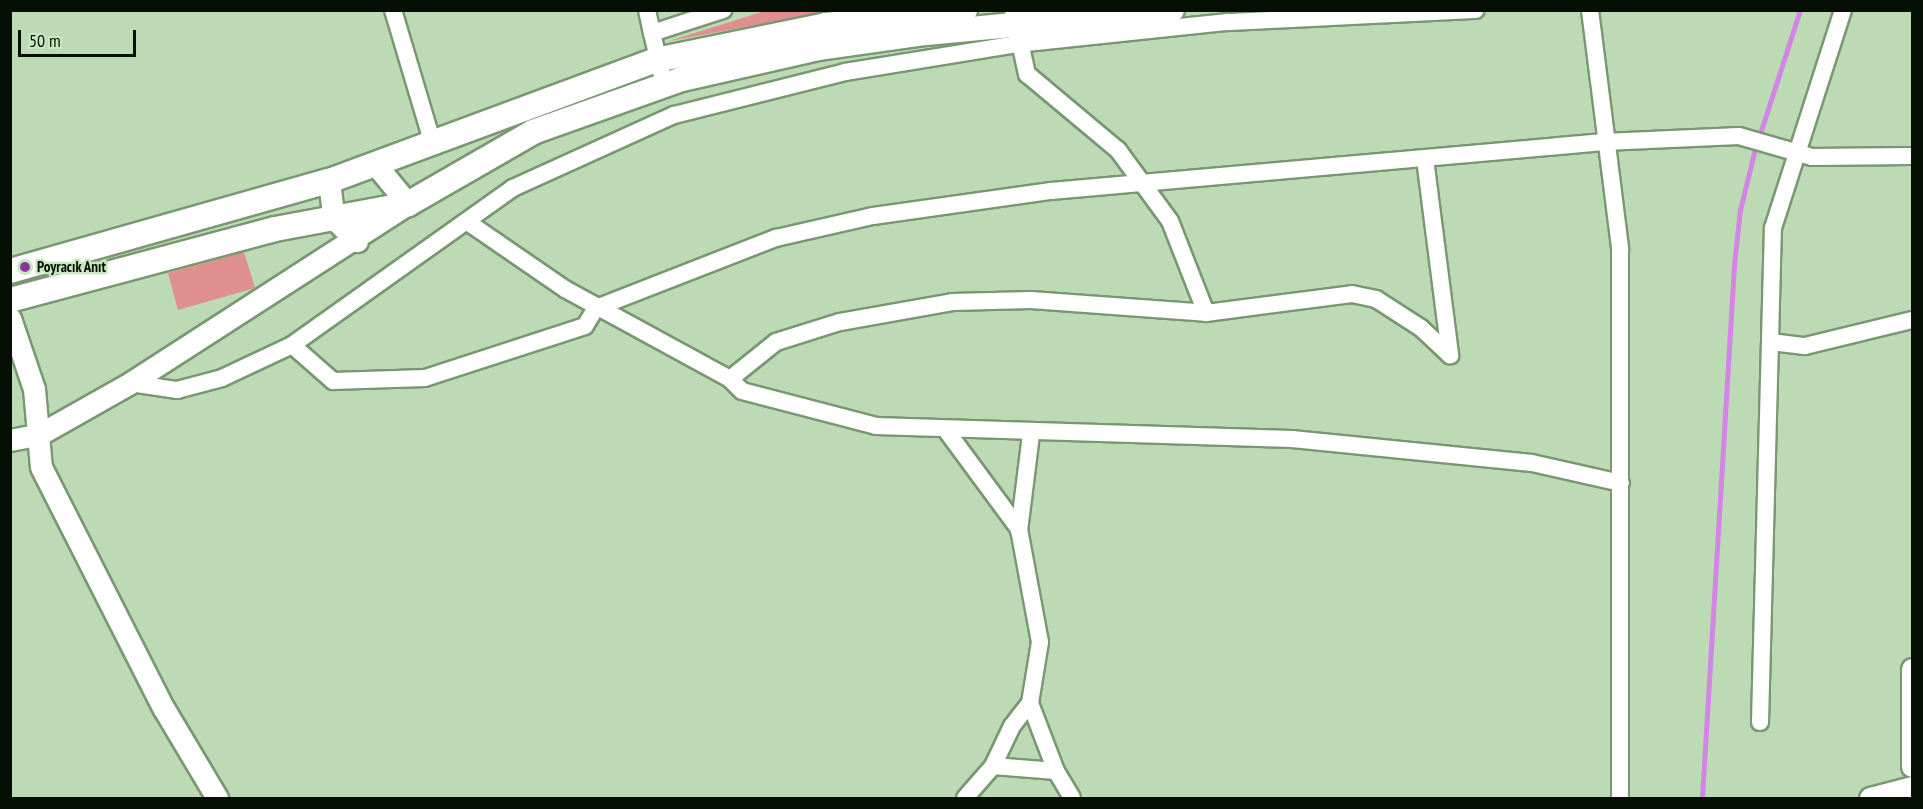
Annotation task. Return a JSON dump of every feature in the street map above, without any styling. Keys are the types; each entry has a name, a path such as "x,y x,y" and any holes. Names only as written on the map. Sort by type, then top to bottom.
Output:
{"main road":[{"path":"10,271 329,181 376,165 432,141 657,60 826,25 964,10"},
{"path":"10,300 334,219 408,204 533,132 664,84 818,48 1172,10"}],"street":[{"path":"393,10 432,141"},
{"path":"647,10 664,84"},
{"path":"652,33 723,10"},
{"path":"130,383 177,390 222,378 292,345 470,222 513,188 674,116 1015,26 1228,22 1476,10"},
{"path":"1590,10 1604,142 1620,249 1620,798"},
{"path":"1760,722 1773,228 1794,153 1843,10"},
{"path":"1015,26 1027,74 1118,150 1141,186 1170,221 1206,313"},
{"path":"292,345 333,381 425,378 585,326 596,308 776,238 862,218 1051,191 1141,186 1604,142 1750,140 1794,153 1912,156"},
{"path":"730,379 776,342 840,322 952,302 1031,300 1206,313 1352,294 1376,299 1421,328 1450,355 1425,159"},
{"path":"10,440 40,434 130,383 357,241 408,204 376,165"},
{"path":"329,181 334,219 357,241"},
{"path":"470,222 596,308 730,379 742,391 876,426 1031,435 1292,439 1532,463 1621,483"},
{"path":"10,318 34,389 40,434 41,467 164,709 217,798"},
{"path":"1771,342 1805,346 1912,320"},
{"path":"946,430 1019,531"},
{"path":"965,798 993,766 1012,726 1030,703 1040,642 1019,531 1031,435"},
{"path":"1912,669 1912,766"},
{"path":"1030,703 1056,771 1072,798"},
{"path":"993,766 1056,771"},
{"path":"1870,798 1912,787"}],"shaded area":[{"path":"765,11 831,11 669,41"},
{"path":"244,252 255,288 178,310 168,273"}],"waterway":[{"path":"1759,137 1800,10"},
{"path":"1702,798 1734,265 1740,210 1756,145"}],"place":[{"name":"Poyracık Anıt","path":"25,267"}]}
